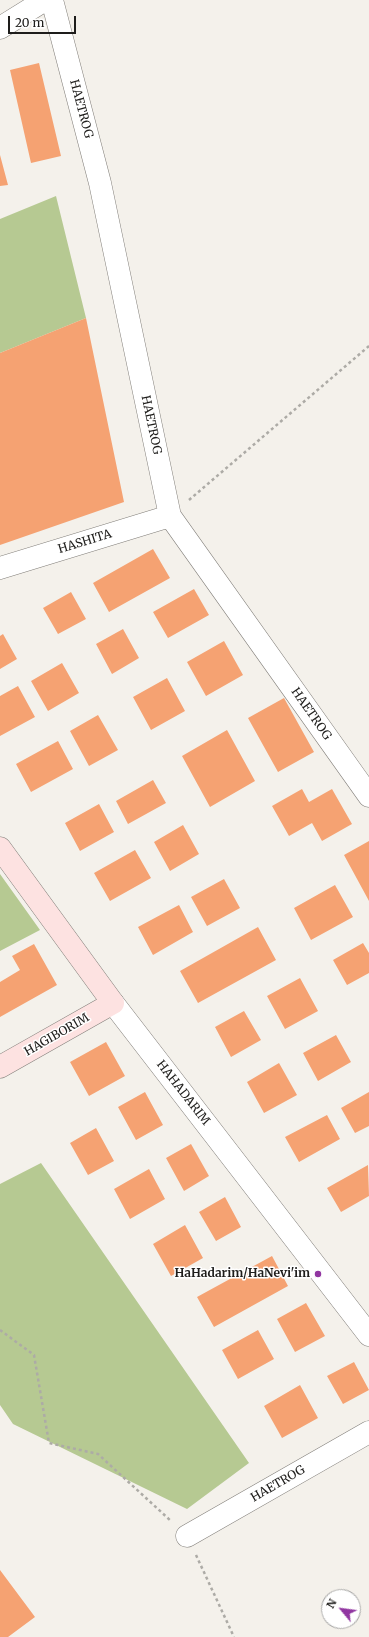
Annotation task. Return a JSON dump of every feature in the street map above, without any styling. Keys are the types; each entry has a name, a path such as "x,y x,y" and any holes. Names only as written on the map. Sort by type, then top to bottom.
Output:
{"street":[{"path":"0,28 45,0"},
{"name":"HAETROG","path":"52,0 100,183 170,516 369,796"},
{"name":"HASHITA","path":"0,568 170,516"},
{"name":"HAHADARIM","path":"0,848 113,1003 369,1335"},
{"name":"HAGIBORIM","path":"0,1067 113,1003"},
{"name":"HAETROG","path":"188,1536 369,1432"}],"path":[{"path":"170,516 369,346"},
{"path":"0,1330 34,1355 49,1442 98,1454 188,1536 234,1637"}],"green space":[{"path":"56,196 86,318 0,353 0,219"},
{"path":"0,874 40,930 0,951"},
{"path":"41,1163 249,1463 187,1509 13,1424 0,1405 0,1184"}],"building":[{"path":"39,63 61,156 31,163 10,70"},
{"path":"0,155 8,185 0,186"},
{"path":"86,318 124,502 0,545 0,353"},
{"path":"153,549 170,578 109,612 93,583"},
{"path":"194,589 209,615 168,638 153,612"},
{"path":"71,592 86,619 58,634 43,608"},
{"path":"123,629 139,658 112,674 96,644"},
{"path":"3,634 17,659 0,669 0,636"},
{"path":"224,641 243,675 206,696 187,662"},
{"path":"62,663 79,693 48,711 31,681"},
{"path":"167,678 185,711 151,730 133,697"},
{"path":"18,686 35,717 0,736 0,696"},
{"path":"284,698 314,752 278,772 248,718"},
{"path":"98,715 118,750 89,766 70,731"},
{"path":"227,730 255,781 210,807 182,756"},
{"path":"58,741 73,769 31,792 16,764"},
{"path":"153,780 166,803 128,824 116,801"},
{"path":"302,789 309,802 332,789 352,824 322,841 312,823 289,836 272,806"},
{"path":"99,804 114,832 80,851 65,823"},
{"path":"183,825 199,854 170,871 154,842"},
{"path":"369,841 369,901 344,855"},
{"path":"135,850 151,878 110,901 94,873"},
{"path":"224,879 240,908 207,926 191,897"},
{"path":"335,885 353,917 311,940 294,908"},
{"path":"179,905 193,932 153,955 138,927"},
{"path":"258,927 276,960 198,1003 180,971"},
{"path":"363,943 369,953 369,973 347,985 333,960"},
{"path":"34,944 57,985 0,1017 0,982 20,970 12,956"},
{"path":"300,978 318,1011 285,1029 267,996"},
{"path":"244,1011 261,1040 231,1057 215,1027"},
{"path":"336,1035 351,1062 318,1081 303,1053"},
{"path":"106,1042 125,1076 89,1096 70,1062"},
{"path":"279,1063 297,1095 264,1113 247,1082"},
{"path":"145,1092 163,1125 136,1140 118,1107"},
{"path":"369,1092 369,1126 355,1133 341,1108"},
{"path":"327,1115 340,1139 299,1162 285,1137"},
{"path":"96,1128 114,1161 88,1175 70,1143"},
{"path":"191,1144 209,1176 184,1191 166,1158"},
{"path":"368,1165 369,1196 341,1212 327,1188"},
{"path":"149,1169 165,1199 130,1219 114,1189"},
{"path":"225,1197 241,1227 216,1241 199,1212"},
{"path":"185,1225 203,1258 171,1276 153,1244"},
{"path":"272,1256 288,1286 214,1327 197,1297"},
{"path":"306,1303 325,1336 295,1352 277,1319"},
{"path":"258,1330 274,1359 238,1379 222,1350"},
{"path":"354,1362 369,1390 343,1404 327,1376"},
{"path":"300,1385 318,1418 282,1438 264,1406"},
{"path":"0,1570 35,1617 8,1637 0,1637"}],"place":[{"name":"HaHadarim/HaNevi'im","path":"318,1274"}]}
